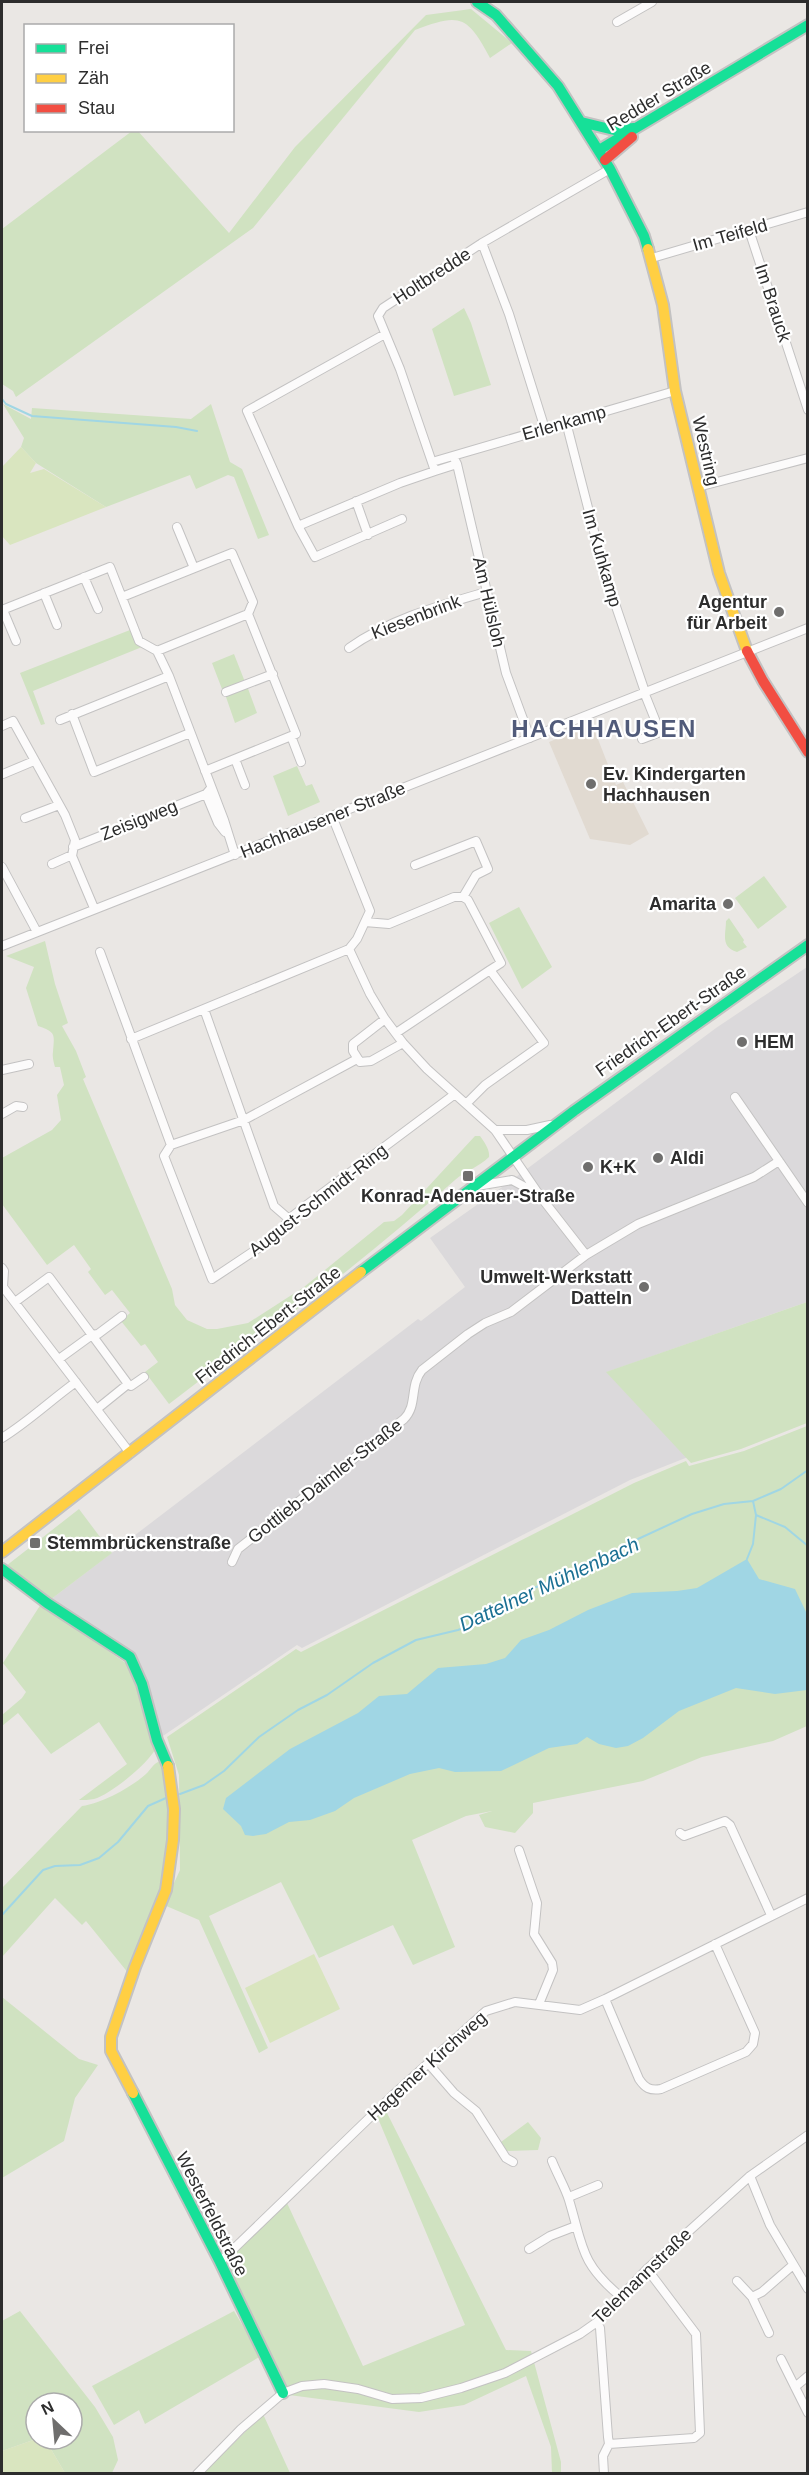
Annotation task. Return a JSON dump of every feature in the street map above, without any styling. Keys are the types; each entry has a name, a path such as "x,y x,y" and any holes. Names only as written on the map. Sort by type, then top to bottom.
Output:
{"street":[{"name":"Redder Straße","path":"477,2 496,15 530,52 558,86 599,150 643,126 807,25"},
{"path":"617,22 648,2"},
{"path":"581,122 614,130 643,126"},
{"path":"608,165 643,126"},
{"name":"Westring","path":"599,150 629,203 652,258 663,305 675,391 719,573 747,651 807,752"},
{"name":"Holtbredde","path":"385,334 378,316 383,308 608,165"},
{"name":"Im Teifeld","path":"652,258 807,212"},
{"name":"Im Brauck","path":"749,230 807,410"},
{"path":"482,243 508,314 544,429"},
{"path":"402,519 315,556 298,525 247,411 385,334 400,369 435,471"},
{"name":"Erlenkamp","path":"298,525 435,471 455,460 566,422 675,391"},
{"name":"Im Kuhkamp","path":"566,422 605,574 644,692"},
{"path":"698,487 807,458"},
{"name":"Erlenkamp","path":"432,462 455,460"},
{"name":"Am Hülsloh","path":"455,460 506,674 530,738"},
{"path":"356,501 368,535"},
{"path":"177,527 194,568"},
{"path":"122,597 232,553 253,602 248,614 296,734 205,771"},
{"path":"16,641 2,610 110,567 139,641 157,651 169,676 205,771 208,791 224,820 235,855"},
{"path":"84,577 98,609"},
{"name":"Kiesenbrink","path":"349,648 368,634 416,613 486,592"},
{"path":"44,593 57,625"},
{"path":"157,651 248,614"},
{"name":"Hachhausener Straße","path":"2,946 807,628"},
{"path":"226,692 273,674"},
{"path":"60,720 169,676"},
{"path":"644,692 660,732"},
{"name":"Zeisigweg","path":"2,714 4,725 13,721 75,840 73,851 94,908"},
{"path":"72,714 94,772 190,733"},
{"path":"642,740 681,724"},
{"path":"291,736 301,762"},
{"path":"235,759 245,785"},
{"path":"3,774 34,762"},
{"name":"Zeisigweg","path":"52,864 73,851 208,791"},
{"path":"25,818 58,805"},
{"path":"131,1038 349,949 357,939 370,911 332,816"},
{"path":"415,866 476,841 488,869 476,875 463,897"},
{"path":"2,867 37,932"},
{"path":"365,922 389,924 454,897 463,897 468,900 501,963 396,1033"},
{"name":"Friedrich-Ebert-Straße","path":"2,1552 554,1124 807,945"},
{"path":"349,949 385,1019 403,1043 495,1130 540,1196 586,1255"},
{"name":"August-Schmidt-Ring","path":"100,952 171,1145 164,1156 212,1279 278,1235 289,1219 455,1094"},
{"path":"467,1103 485,1085 544,1043 490,970"},
{"path":"204,1010 274,1206 289,1219"},
{"path":"385,1019 353,1044 357,1059 360,1062 371,1061 403,1043"},
{"path":"171,1145 244,1120 357,1059"},
{"path":"2,1070 29,1064"},
{"path":"735,1097 807,1203"},
{"path":"2,1114 16,1106 23,1107"},
{"name":"Friedrich-Ebert-Straße","path":"495,1130 527,1130 554,1124"},
{"name":"Gottlieb-Daimler-Straße","path":"232,1562 238,1550 404,1419 410,1413 413,1405 413,1386 416,1377 422,1370 485,1323 511,1312 586,1255 638,1224 754,1177 779,1161"},
{"path":"472,1187 512,1180 540,1196"},
{"path":"2,1268 4,1271 3,1287 130,1453"},
{"path":"15,1302 49,1277 128,1384"},
{"path":"59,1359 122,1316"},
{"path":"97,1409 128,1384 131,1386 144,1377"},
{"path":"2,1438 76,1382"},
{"name":"Westerfeldstraße","path":"2,1569 47,1603 130,1657 142,1684 157,1740 169,1769 174,1809 173,1840 166,1890 135,1966 111,2037 111,2051 220,2262 283,2392"},
{"path":"680,1833 684,1836 718,1822 725,1821 730,1825 771,1915"},
{"path":"519,1850 537,1903 534,1934 552,1963 553,1970 539,2004"},
{"name":"Hagemer Kirchweg","path":"220,2262 428,2063 486,2011 515,2002 580,2010 605,2000 807,1898"},
{"path":"605,2000 639,2079 644,2086 652,2090 661,2089 746,2052 753,2044 754,2033 716,1944"},
{"path":"428,2063 454,2093 476,2111 506,2158 513,2162"},
{"name":"Telemannstraße","path":"283,2392 302,2386 324,2384 358,2389 392,2398 421,2398 461,2388 504,2373 571,2339 597,2322 647,2269 750,2176 807,2135"},
{"path":"552,2161 569,2197 581,2248 602,2281 620,2296"},
{"path":"750,2176 770,2225 807,2287"},
{"path":"569,2197 598,2185"},
{"path":"529,2249 550,2236 576,2226"},
{"path":"752,2297 762,2292 793,2265"},
{"path":"609,2444 694,2438 700,2433 696,2334 647,2269"},
{"path":"737,2281 752,2297 769,2334"},
{"path":"597,2322 600,2328 609,2444 603,2456 604,2474"},
{"path":"781,2359 807,2413"},
{"path":"795,2387 807,2376"},
{"path":"197,2474 241,2429 283,2392"}],"shaded area":[{"name":"Ev. Kindergarten Hachhausen","path":"592,724 616,785 623,782 649,834 630,845 590,839 549,742"},
{"path":"807,967 807,1302 607,1372 688,1457 630,1480 302,1648 297,1645 157,1740 135,1655 50,1600 418,1319 421,1321 465,1287 430,1238 716,1028"}],"green space":[{"path":"471,9 512,43 490,58 475,33 461,22 442,21 415,30 253,228 16,397 13,391 2,384 2,229 131,132 139,132 229,233 295,147 426,15"},
{"path":"464,308 491,385 454,396 432,329"},
{"path":"3,404 31,419 32,408 191,419 211,404 230,462 242,469 269,535 258,539 234,477 228,475 196,489 190,475 106,507 36,463 21,447 24,438"},
{"path":"21,447 36,463 30,473 44,469 106,507 10,545 2,536 2,467"},
{"path":"130,630 142,647 33,691 45,724 41,725 20,673"},
{"path":"234,654 245,682 222,689 212,663"},
{"path":"247,686 257,713 235,723 226,697 229,693"},
{"path":"297,766 306,786 312,784 320,802 288,816 273,776"},
{"path":"764,876 787,907 758,929 735,898"},
{"path":"519,907 552,967 522,989 489,923"},
{"path":"729,918 747,947 737,952 728,947 725,939 726,921"},
{"path":"45,941 55,984 68,1023 62,1026 76,1051 86,1077 83,1079 172,1289 175,1305 187,1320 207,1329 248,1323 304,1287 384,1222 394,1221 402,1215 475,1136 480,1136 488,1148 489,1157 459,1177 307,1302 256,1339 252,1345 254,1347 238,1358 220,1365 169,1404 145,1372 158,1362 145,1344 141,1346 121,1321 130,1313 112,1290 105,1295 88,1272 91,1269 74,1245 47,1265 2,1204 2,1158 52,1130 61,1120 57,1095 64,1085 60,1067 55,1067 53,1035 38,1026 26,988 34,967 6,956"},
{"path":"807,1302 807,1423 741,1449 691,1463 606,1372"},
{"path":"807,1426 807,1726 773,1741 702,1757 643,1781 533,1803 533,1813 515,1833 485,1827 479,1815 492,1811 466,1816 412,1840 455,1947 413,1965 393,1925 319,1958 281,1882 209,1916 268,2048 259,2053 199,1920 164,1905 180,1870 179,1775 167,1737 296,1649 301,1652 634,1483 686,1461 689,1466 744,1451"},
{"path":"79,1509 112,1553 50,1600 6,1566"},
{"path":"41,1604 127,1664 136,1681 156,1748 146,1762 128,1778 94,1799 79,1800 127,1764 99,1722 51,1754 18,1713 2,1726 2,1715 26,1692 3,1663"},
{"path":"160,1761 165,1771 170,1827 165,1874 156,1906 129,1974 86,1921 82,1925 55,1898 2,1957 2,1888 82,1806 99,1802 124,1789 140,1779"},
{"path":"314,1954 340,2009 270,2043 245,1988"},
{"path":"2,1997 79,2059 98,2065 75,2098 64,2141 2,2178"},
{"path":"385,2109 506,2350 531,2351 561,2462 561,2473 552,2473 551,2447 526,2376 464,2405 419,2412 289,2395 223,2263 287,2203 363,2366 465,2325 377,2116"},
{"path":"528,2122 541,2138 538,2150 505,2151 501,2142"},
{"path":"20,2311 82,2391 24,2391 24,2443 2,2451 2,2321"},
{"path":"234,2311 261,2356 145,2424 139,2410 114,2425 92,2386"},
{"path":"84,2393 113,2437 118,2460 112,2473 65,2473 52,2451 84,2451"},
{"path":"263,2414 290,2473 203,2474"},
{"path":"24,2443 24,2451 52,2451 65,2473 2,2473 2,2451"}],"water":[{"path":"747,1559 759,1579 795,1589 807,1614 807,1690 775,1694 736,1688 679,1711 643,1738 628,1746 616,1748 599,1744 587,1737 577,1744 549,1748 501,1771 455,1772 439,1768 410,1774 354,1798 335,1811 310,1820 289,1822 266,1834 245,1835 241,1826 223,1809 226,1798 290,1749 358,1713 379,1696 407,1694 438,1668 486,1664 505,1658 521,1640 632,1593 697,1588"}],"waterway":[{"path":"2,399 6,404 32,416 176,427 197,431"},
{"name":"Dattelner Mühlenbach","path":"180,1794 204,1785 224,1771 259,1737 298,1710 327,1695 373,1663 416,1640 458,1630 476,1623 536,1587 583,1570 638,1539 692,1514 724,1504 753,1501 781,1489 808,1470"},
{"path":"753,1501 756,1515 785,1527 808,1546"},
{"path":"747,1559 753,1544 756,1515"},
{"name":"Dattelner Mühlenbach","path":"2,1915 43,1870 55,1866 80,1865 99,1858 118,1842 148,1806 166,1798"}],"traffic: fast":[{"path":"477,2 496,15 558,86 610,169 644,236 648,249"},
{"path":"599,150 808,25"},
{"path":"581,122 614,130 634,128"},
{"path":"361,1272 574,1111 808,945"},
{"path":"2,1569 47,1603 130,1657 142,1684 157,1740 168,1766"},
{"path":"133,2093 220,2262 283,2393"}],"traffic: slow":[{"path":"648,249 663,305 675,391 719,573 747,651"},
{"path":"2,1552 361,1272"},
{"path":"133,2093 111,2051 111,2037 135,1967 166,1890 173,1840 174,1809 168,1766"}],"traffic: jam":[{"path":"605,160 632,137"},
{"path":"747,651 763,681 808,752"}],"place":[{"name":"Agentur für Arbeit","path":"779,612"},
{"name":"Ev. Kindergarten Hachhausen","path":"591,784"},
{"name":"Amarita","path":"728,904"},
{"name":"HEM","path":"742,1042"},
{"name":"Aldi","path":"658,1158"},
{"name":"K+K","path":"588,1167"},
{"name":"Konrad-Adenauer-Straße","path":"468,1176"},
{"name":"Umwelt-Werkstatt Datteln","path":"644,1287"},
{"name":"Stemmbrückenstraße","path":"35,1543"}],"district":[{"name":"HACHHAUSEN","path":"604,728"}]}
